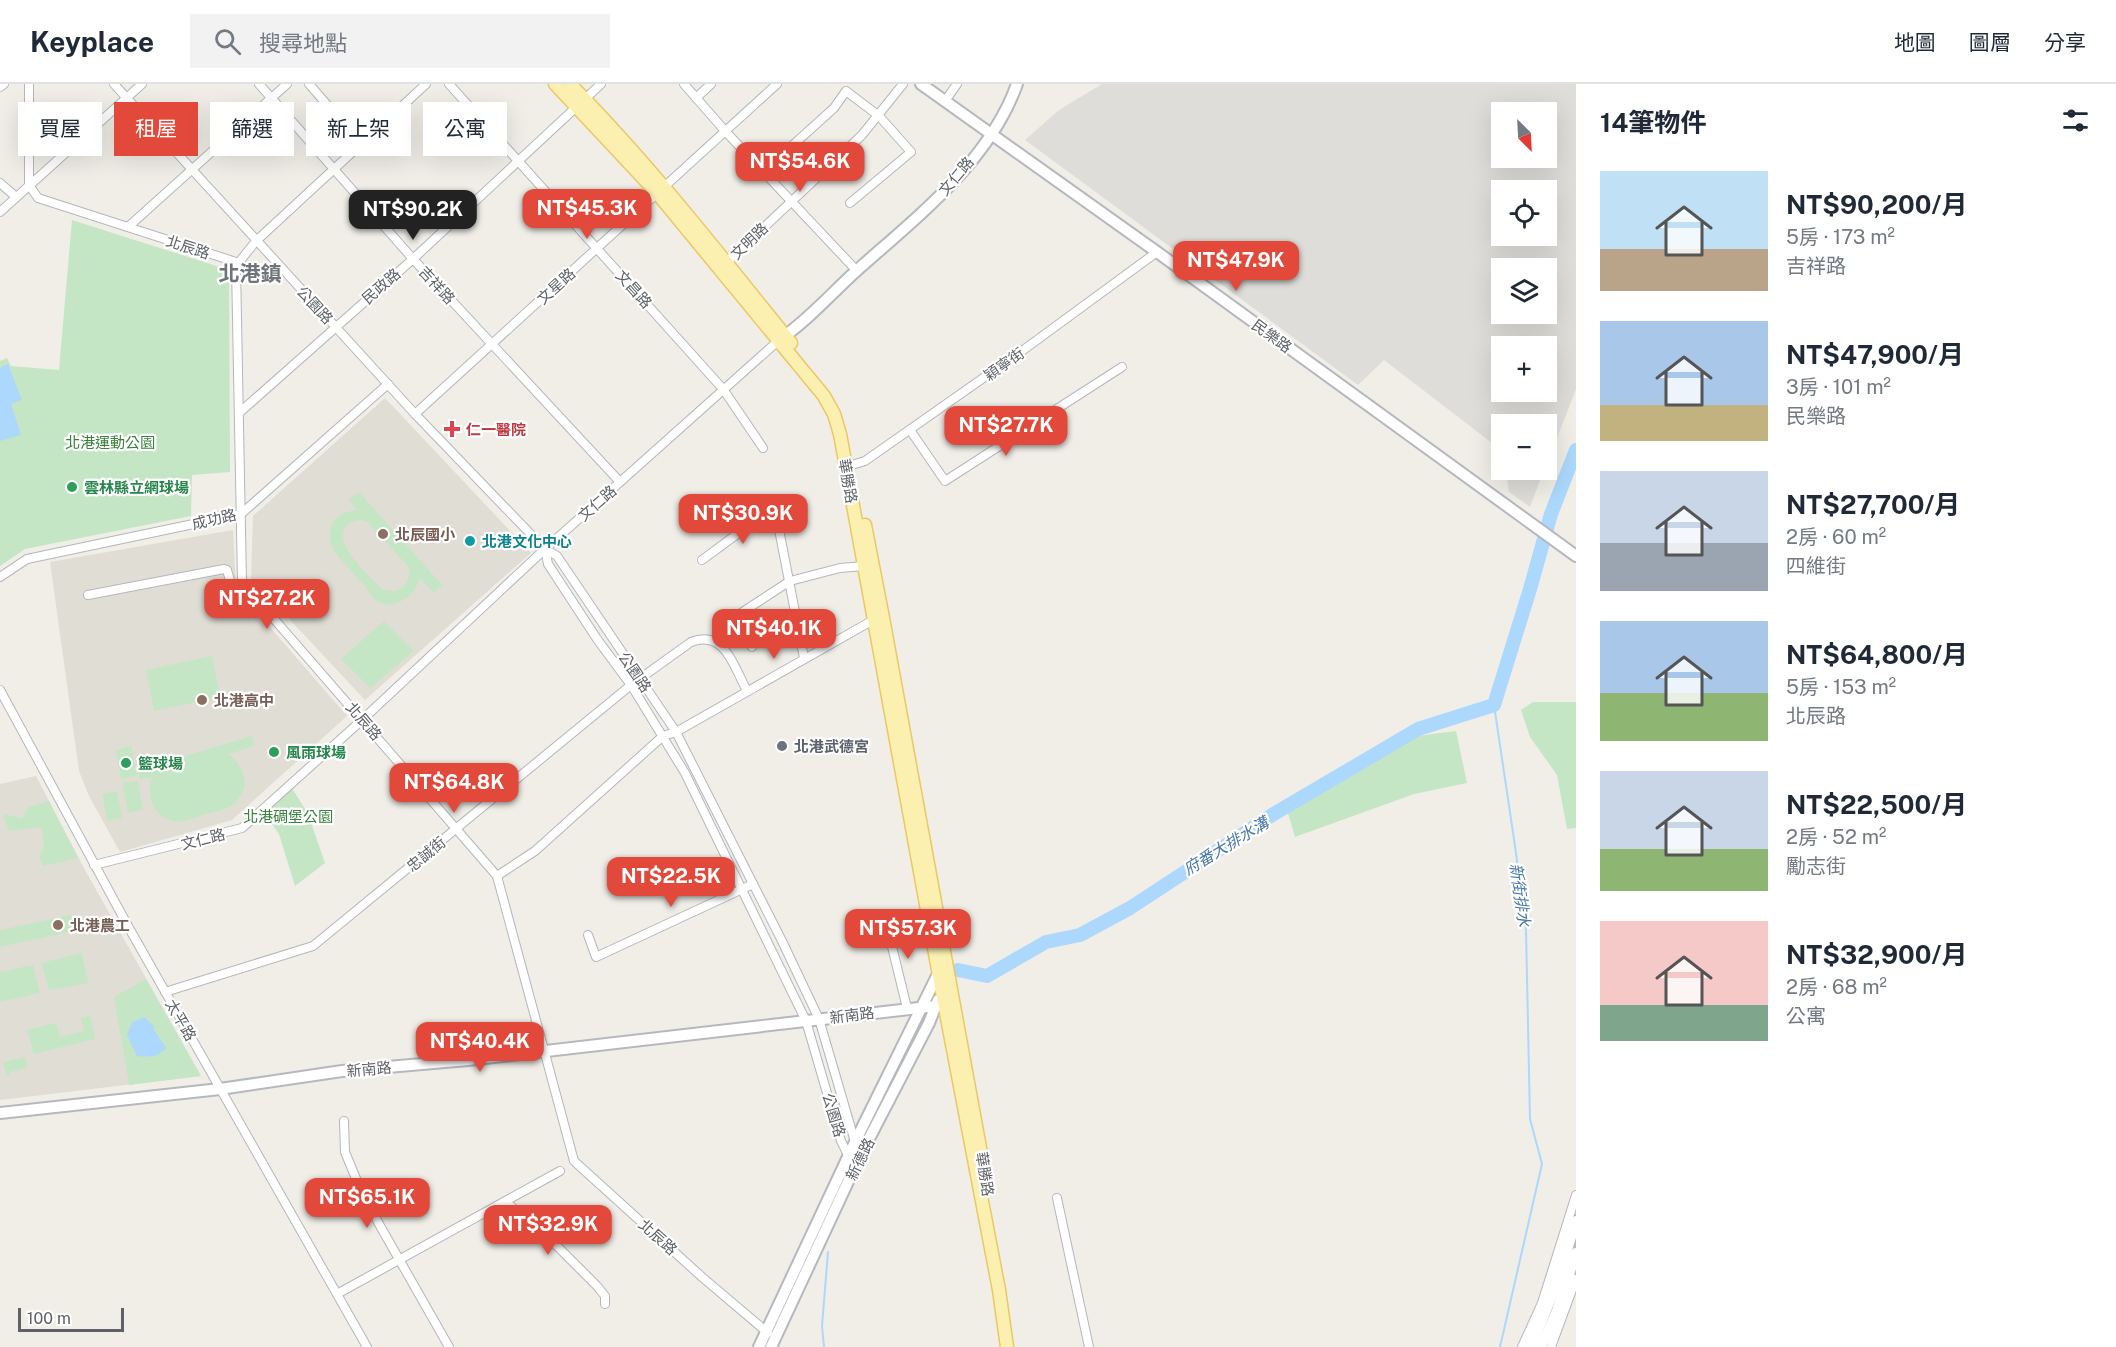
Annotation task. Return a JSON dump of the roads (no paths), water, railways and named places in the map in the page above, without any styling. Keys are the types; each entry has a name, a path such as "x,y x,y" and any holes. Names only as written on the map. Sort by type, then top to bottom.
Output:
{"main road":[{"name":"華勝路","path":"555,84 581,103 660,190 782,339 824,396 834,414 849,466 879,618 943,973 944,1001 997,1279 1007,1347"},
{"name":"華勝路","path":"570,84 581,103"},
{"name":"民樂路","path":"921,84 1576,556"},
{"name":"文仁路","path":"782,339 946,192 991,134 1010,104 1017,84"},
{"name":"華勝路","path":"849,466 864,566 879,618"},
{"name":"新德路","path":"854,1157 855,1142 943,973"},
{"name":"華勝路","path":"944,1001 977,1127 1013,1347"},
{"name":"新德路","path":"759,1347 771,1339 854,1157 929,1023 944,1001"},
{"name":"新南路","path":"0,1113 220,1089 342,1071 544,1052 806,1021 924,1006 944,1001"},
{"path":"1532,1347 1555,1288 1576,1221"},
{"path":"1541,1347 1557,1311 1576,1253"}],"street":[{"path":"0,87 4,84"},
{"path":"29,84 29,185"},
{"name":"公園路","path":"114,84 414,414 545,549 558,556 675,732 753,884 819,1019 855,1142"},
{"path":"0,212 142,84"},
{"name":"吉祥路","path":"259,84 413,259 620,482"},
{"path":"128,227 286,84"},
{"path":"309,84 325,102"},
{"path":"406,102 426,84"},
{"name":"文昌路","path":"449,84 723,389 763,448"},
{"name":"民政路","path":"239,413 413,259 601,84"},
{"path":"684,84 857,271"},
{"path":"696,98 711,84"},
{"name":"文星路","path":"414,414 777,84"},
{"name":"文明路","path":"723,266 790,201 839,159 879,116 903,84"},
{"path":"945,101 957,84"},
{"path":"763,172 834,108 846,91 879,116 910,152 850,203"},
{"path":"242,582 236,266 256,241 348,156"},
{"path":"0,183 16,197"},
{"name":"北辰路","path":"29,185 38,198 239,263"},
{"name":"穎寧街","path":"849,466 865,462 1157,252"},
{"name":"文仁路","path":"94,865 242,828 362,720 545,549 782,339"},
{"path":"910,430 945,481 1122,367"},
{"name":"成功路","path":"0,577 27,559 241,514 388,384"},
{"path":"702,560 771,509 775,509 804,658"},
{"name":"公園路","path":"545,549 548,564 597,639 631,685 685,773 806,1021 841,1141 854,1157"},
{"path":"752,647 735,617 790,581 840,568 864,566"},
{"name":"北辰路","path":"88,595 224,569 227,570 233,586 242,582 497,876 574,1161 771,1339"},
{"path":"497,876 535,851 663,736 675,732 879,618"},
{"name":"忠誠街","path":"165,992 313,946 631,685 691,642 701,638 713,640 722,646 747,691"},
{"name":"太平路","path":"0,690 94,865 367,1347"},
{"path":"588,935 596,957 753,884"},
{"path":"885,918 907,1008"},
{"path":"344,1121 345,1152 379,1224 449,1347"},
{"path":"337,1294 560,1171"},
{"path":"1522,1347 1542,1304 1576,1195"},
{"path":"1057,1198 1089,1347"},
{"path":"506,1202 556,1245 597,1286 605,1296 605,1304"},
{"path":"1551,1347 1576,1279"}],"water":[{"path":"8,364 22,400 11,404 21,435 0,441 0,370"},
{"path":"144,1017 154,1026 153,1028 166,1048 149,1057 137,1056 127,1035 132,1022"}],"waterway":[{"name":"府番大排水溝","path":"958,970 987,976 1046,942 1080,935 1130,908 1272,815 1418,729 1494,705 1551,514 1576,450"},
{"name":"新街排水","path":"1494,705 1526,930 1530,1119 1542,1164 1500,1347"},
{"path":"824,1347 822,1326 828,1252"}],"place":[{"name":"仁一醫院","path":"452,429"},
{"name":"雲林縣立網球場","path":"72,487"},
{"name":"北辰國小","path":"383,534"},
{"name":"北港文化中心","path":"470,541"},
{"name":"北港高中","path":"202,700"},
{"name":"北港武德宮","path":"782,746"},
{"name":"風雨球場","path":"274,752"},
{"name":"籃球場","path":"126,763"},
{"name":"北港農工","path":"58,925"}],"district":[{"name":"北港鎮","path":"250,273"}],"park label":[{"name":"北港運動公園","path":"110,442"},
{"name":"北港碉堡公園","path":"288,816"}]}
